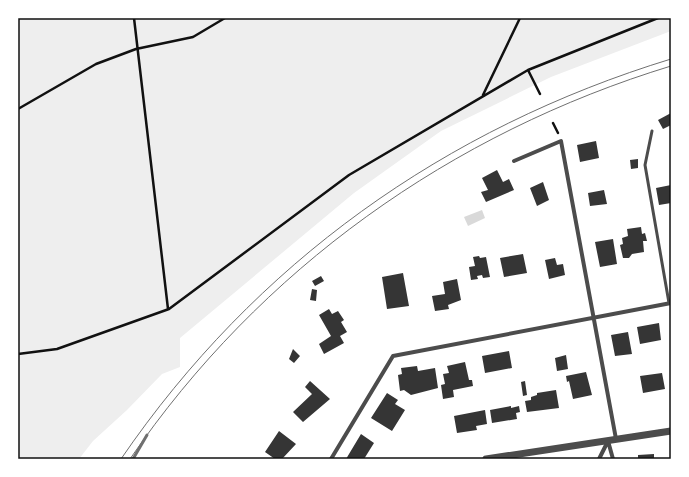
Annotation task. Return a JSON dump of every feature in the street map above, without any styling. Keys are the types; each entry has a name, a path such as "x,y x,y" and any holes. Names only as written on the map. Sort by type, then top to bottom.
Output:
{"street":[{"path":"514,161 561,141 616,439"},
{"path":"330,459 393,356 670,303"},
{"path":"486,459 671,431"},
{"path":"599,459 608,441"},
{"path":"608,441 613,459"}],"lane":[{"path":"652,131 645,165 670,303"}],"path":[{"path":"134,18 136,49 168,309"},
{"path":"18,109 96,64 136,49 193,37 225,18"},
{"path":"483,96 520,18"},
{"path":"18,354 57,349 168,309 349,175 528,70 658,18"},
{"path":"528,70 540,94"}],"shaded area":[{"path":"18,18 671,18 671,31 551,77 441,131 354,193 180,338 180,367 162,374 127,410 93,441 79,459 18,459"},
{"path":"482,210 485,218 468,226 464,217"}],"building":[{"path":"671,113 671,125 663,129 658,120"},
{"path":"596,141 599,158 580,162 577,145"},
{"path":"638,159 638,168 631,169 630,160"},
{"path":"497,170 503,182 509,179 514,190 486,202 481,192 488,190 482,178"},
{"path":"543,182 549,200 537,206 530,188"},
{"path":"671,185 671,203 659,205 656,188"},
{"path":"604,190 607,204 590,206 588,193"},
{"path":"641,227 642,234 645,233 647,241 643,241 644,252 632,254 629,258 623,258 620,245 623,244 622,238 628,236 627,229"},
{"path":"613,239 617,264 600,267 595,242"},
{"path":"523,254 527,273 504,277 500,258"},
{"path":"479,256 480,258 486,257 490,277 483,278 482,275 477,276 478,279 471,280 469,267 475,266 473,257"},
{"path":"555,258 557,265 563,264 565,275 549,279 545,260"},
{"path":"403,273 409,306 387,309 382,277"},
{"path":"321,276 324,281 315,286 312,281"},
{"path":"457,279 461,300 448,305 449,309 435,311 432,296 445,294 443,282"},
{"path":"312,289 317,290 316,301 310,300"},
{"path":"329,309 332,314 338,311 344,320 341,322 347,332 340,336 344,343 324,354 319,344 331,336 319,315"},
{"path":"659,323 661,340 640,344 637,327"},
{"path":"628,332 632,354 615,356 611,335"},
{"path":"293,349 300,356 294,363 289,359"},
{"path":"509,351 512,368 485,373 482,356"},
{"path":"566,355 568,369 557,371 555,358"},
{"path":"465,362 469,380 472,380 473,386 453,390 454,397 443,399 441,385 445,384 443,374 449,373 447,366"},
{"path":"417,366 418,371 435,368 438,388 411,395 404,390 400,391 398,375 402,374 401,368"},
{"path":"586,372 592,395 573,399 569,381 567,382 566,376"},
{"path":"662,373 665,389 643,393 640,376"},
{"path":"310,381 330,399 303,422 293,412 312,394 305,387"},
{"path":"525,381 527,395 523,396 521,382"},
{"path":"556,390 559,408 527,412 525,401 531,400 531,397 537,395 537,393"},
{"path":"387,393 398,400 395,404 405,410 392,431 371,418"},
{"path":"511,406 511,408 519,406 520,412 516,413 517,419 492,423 490,410"},
{"path":"485,410 487,424 476,426 477,430 457,433 454,416"},
{"path":"279,431 296,444 282,459 275,459 265,452"},
{"path":"361,434 374,443 364,459 346,459"},
{"path":"654,454 654,459 638,459 638,455"}],"tram line":[{"path":"121,459 174,388 232,324 294,264 362,211 433,164 509,123 588,88 671,59"},
{"path":"130,459 182,390 238,327 300,269 367,216 437,170 512,129 590,94 671,66"}],"railway":[{"path":"133,459 147,435"}]}
